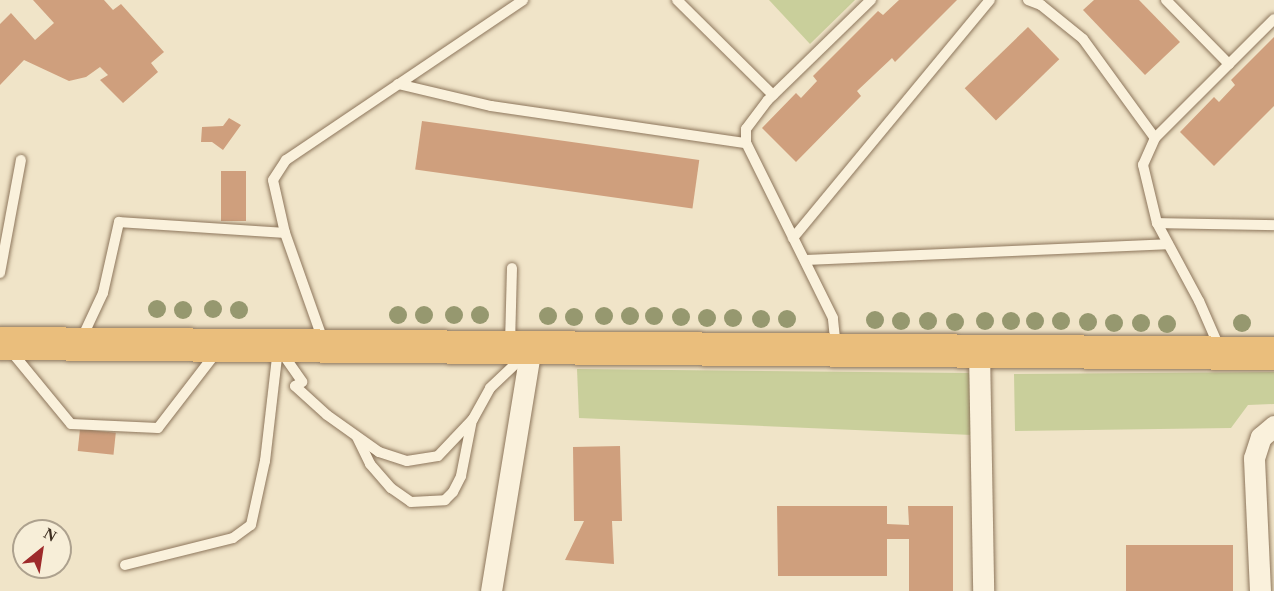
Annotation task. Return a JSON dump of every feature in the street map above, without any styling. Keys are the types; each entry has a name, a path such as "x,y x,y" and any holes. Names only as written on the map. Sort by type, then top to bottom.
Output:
{"highway":[{"path":"2,343 222,345 278,348 326,346 1274,353"}],"street":[{"path":"491,591 520,348"},
{"path":"980,350 983,591"},
{"path":"1260,591 1254,458 1261,437 1274,426"}],"lane":[{"path":"326,346 285,233 273,180 286,160 523,0"},
{"path":"677,0 773,95"},
{"path":"836,350 833,318 746,143 746,129 773,95 871,0"},
{"path":"793,238 990,0"},
{"path":"1028,0 1044,3 1083,39 1155,138"},
{"path":"1166,0 1229,64"},
{"path":"1221,353 1157,223 1143,165 1155,138 1274,19"},
{"path":"398,84 491,106 746,143"},
{"path":"0,273 21,160"},
{"path":"78,344 103,293 119,222 285,233"},
{"path":"1157,223 1274,225"},
{"path":"805,260 1168,244"},
{"path":"278,348 302,382 295,386 379,452 407,461 438,456 472,419 490,388 520,348 512,268"},
{"path":"2,343 71,424 158,428 222,345"},
{"path":"125,566 233,538 251,525 265,461 278,348"},
{"path":"357,437 370,464 391,488 411,502 444,500 453,492 461,476 472,419"}],"green space":[{"path":"769,0 855,0 810,44"},
{"path":"577,369 971,373 972,435 579,418"},
{"path":"1274,372 1274,404 1248,405 1231,428 1015,431 1014,374"}],"building":[{"path":"33,0 104,0 113,10 121,4 164,52 151,63 158,72 123,103 100,80 108,75 100,67 86,77 69,81 24,60 0,85 0,24 11,13 35,40 54,23"},
{"path":"899,0 957,0 895,62 892,58 857,91 861,96 796,162 762,128 796,93 801,98 817,81 813,76 878,11 883,15"},
{"path":"1094,0 1139,0 1180,42 1145,75 1083,10"},
{"path":"1028,27 1059,59 996,121 965,88"},
{"path":"1274,37 1274,106 1214,166 1180,132 1214,97 1219,102 1235,85 1231,80"},
{"path":"229,118 241,125 223,150 212,142 201,142 202,127 223,126"},
{"path":"422,121 699,160 692,208 415,170"},
{"path":"221,171 246,171 246,221 221,221"},
{"path":"80,429 116,433 114,455 78,451"},
{"path":"620,446 622,521 612,521 614,564 565,560 584,521 574,521 573,447"},
{"path":"777,506 887,506 887,524 909,525 908,506 953,506 953,591 909,591 909,539 887,539 887,576 778,576"},
{"path":"1126,545 1233,545 1233,591 1126,591"}]}
